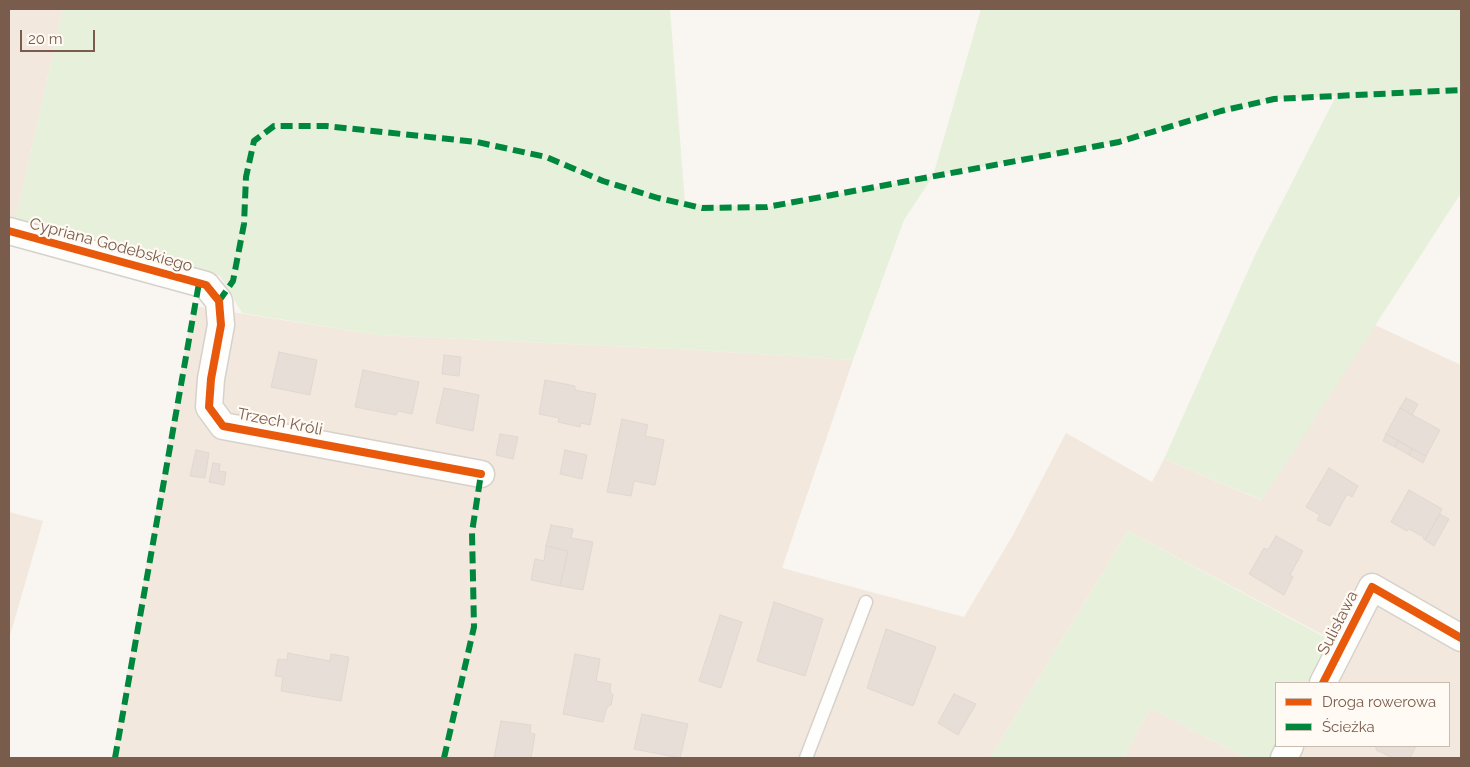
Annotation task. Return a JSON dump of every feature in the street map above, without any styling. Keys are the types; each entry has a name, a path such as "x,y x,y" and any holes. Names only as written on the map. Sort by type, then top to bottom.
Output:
{"street":[{"name":"Cypriana Godebskiego","path":"9,232 206,285"},
{"name":"Trzech Króli","path":"206,285 219,301 221,325 211,379 209,408 223,426 481,474"},
{"name":"Sulisława","path":"1324,682 1372,587 1461,638"}],"lane":[{"path":"806,758 866,602"}],"shaded area":[{"path":"9,9 63,9 15,224 9,223"},
{"path":"193,306 379,335 696,350 853,360 782,568 964,617 1013,535 1066,433 1152,482 1164,459 1261,500 1375,325 1461,365 1461,758 1297,758 1302,747 1450,747 1450,682 1335,682 1351,650 1128,531 990,758 112,758"},
{"path":"9,512 43,521 9,639"},
{"path":"1150,708 1246,758 1124,758"}],"green space":[{"path":"63,9 670,9 685,204 767,207 933,176 904,220 853,360 696,350 379,335 242,313 220,276 15,224"},
{"path":"981,9 1461,9 1461,193 1262,500 1164,459 1256,253 1336,96 1274,99 1119,142 933,176"},
{"path":"1128,531 1330,640 1309,682 1275,682 1276,747 1271,758 1246,758 1150,708 1124,758 990,758"}],"building":[{"path":"279,352 317,360 310,395 271,387"},
{"path":"444,355 461,357 459,376 442,374"},
{"path":"363,370 419,382 412,414 398,411 396,415 355,407"},
{"path":"545,380 575,386 575,390 596,394 590,425 581,423 580,427 558,422 559,418 539,414"},
{"path":"444,388 479,395 473,431 436,423"},
{"path":"1406,398 1418,404 1412,415 1400,408"},
{"path":"1400,408 1440,430 1426,456 1386,434"},
{"path":"622,419 648,425 645,436 664,440 655,485 634,481 631,496 607,492"},
{"path":"500,434 518,437 513,459 496,455"},
{"path":"1386,434 1398,441 1395,447 1383,441"},
{"path":"1398,441 1412,449 1409,455 1395,447"},
{"path":"1412,449 1426,456 1423,463 1409,455"},
{"path":"196,450 209,453 205,478 190,476"},
{"path":"565,450 587,455 582,479 560,474"},
{"path":"213,463 220,464 219,471 226,472 224,485 209,482"},
{"path":"1329,468 1358,486 1352,497 1347,494 1330,526 1317,520 1320,515 1306,507"},
{"path":"1409,490 1442,509 1425,540 1423,539 1424,537 1409,529 1407,531 1391,522"},
{"path":"1440,514 1449,519 1434,546 1425,540"},
{"path":"551,525 573,529 571,538 593,542 583,590 560,586 568,551 546,546"},
{"path":"1276,536 1303,551 1290,575 1293,577 1284,595 1249,574 1264,548 1268,550"},
{"path":"546,546 568,551 560,586 531,580 535,559 544,561"},
{"path":"774,602 823,619 805,676 757,661"},
{"path":"720,615 742,622 721,688 699,681"},
{"path":"886,629 936,647 913,706 867,688"},
{"path":"288,653 330,661 331,654 349,657 341,701 281,691 283,677 275,676 278,659 287,660"},
{"path":"575,654 600,659 596,681 611,684 610,691 613,695 611,705 607,707 603,722 563,714"},
{"path":"954,694 976,704 958,735 938,723"},
{"path":"642,714 688,724 680,758 634,749"},
{"path":"501,721 531,725 530,733 535,734 531,758 494,758"},
{"path":"1376,747 1416,747 1410,758 1393,758 1376,750"}],"marked path":[{"path":"219,301 233,281 244,224 246,177 254,141 274,126 326,126 477,142 546,157 603,181 658,198 702,208 767,207 1119,142 1221,111 1274,99 1461,90"},
{"path":"115,758 199,283"},
{"path":"444,758 474,627 472,532 481,474"}],"cycle path":[{"path":"9,231 206,285 219,301 221,325 211,379 209,407 223,426 481,474"},
{"path":"1324,682 1372,587 1461,638"}]}
